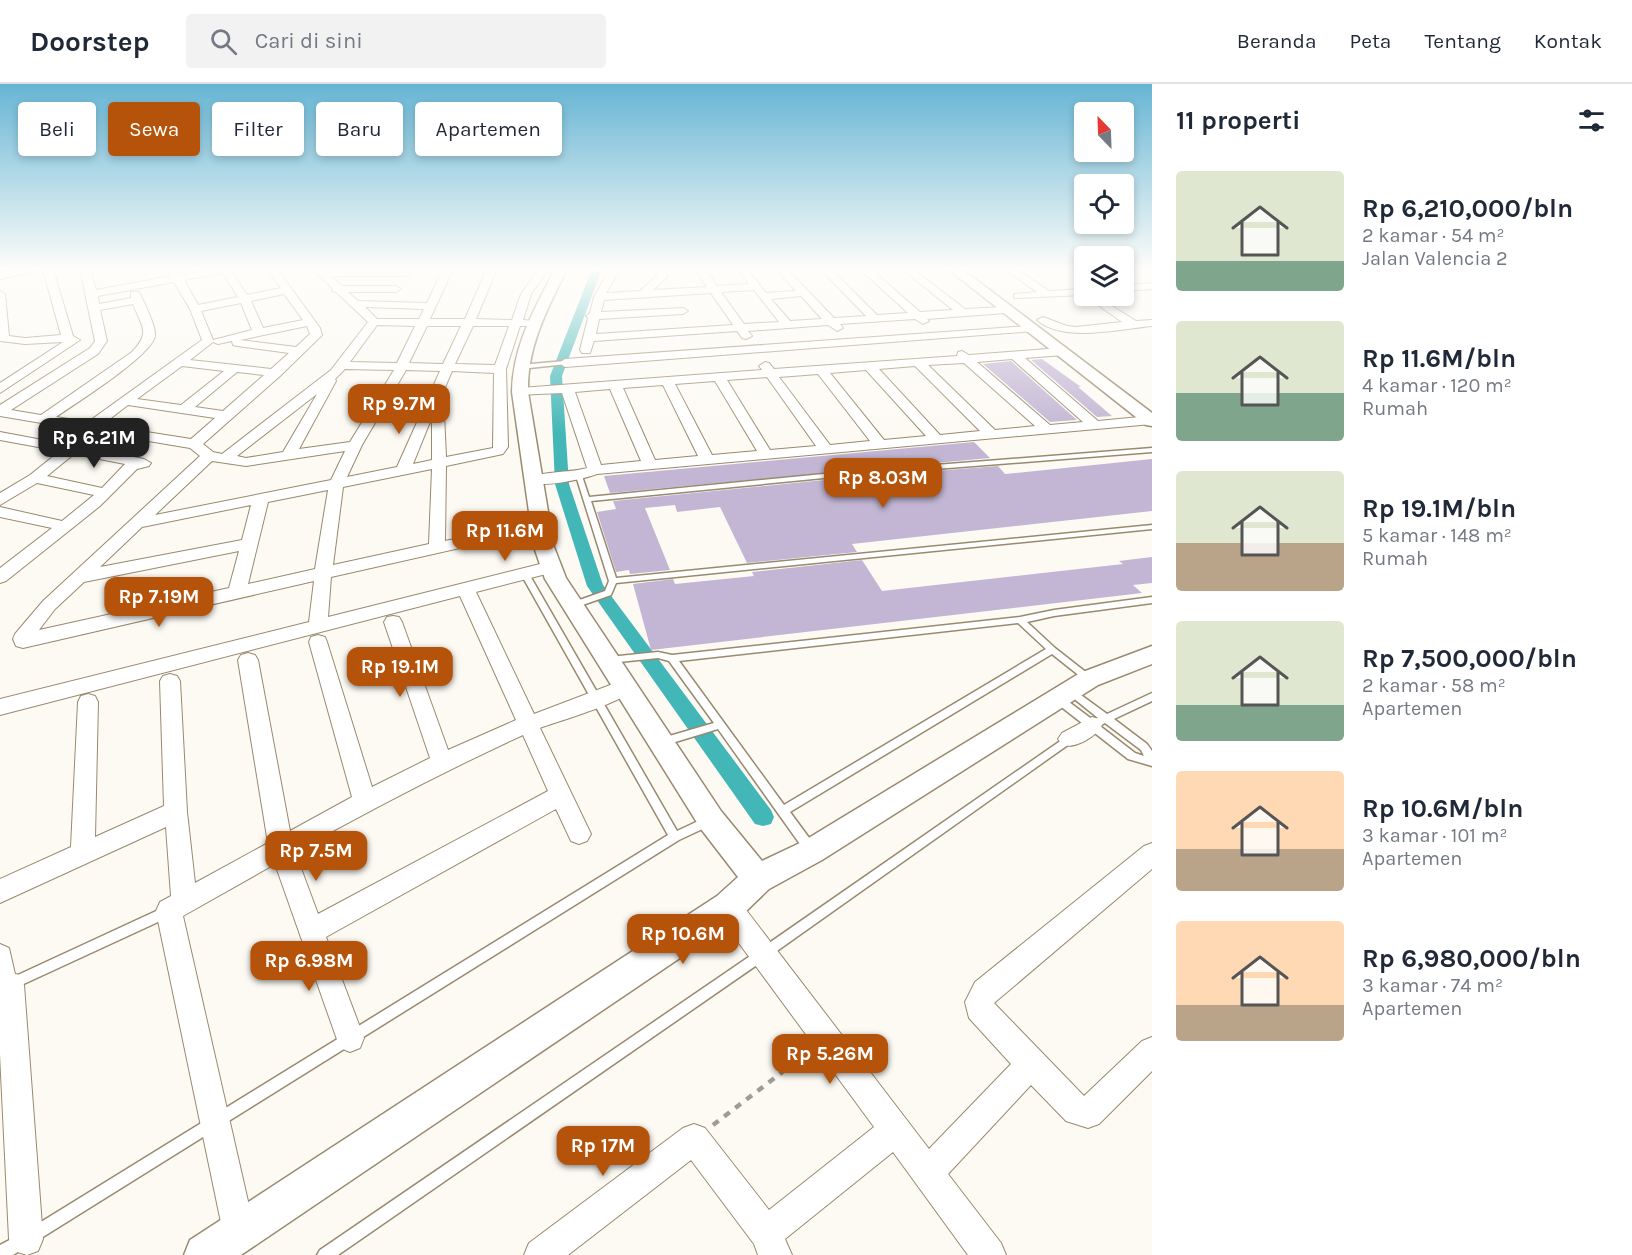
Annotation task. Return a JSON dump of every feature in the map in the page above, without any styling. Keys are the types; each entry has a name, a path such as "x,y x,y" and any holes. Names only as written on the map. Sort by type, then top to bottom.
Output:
{"street":[{"path":"65,324 69,338"},
{"path":"0,411 94,351 101,341 97,324"},
{"path":"44,419 136,355 148,342 150,334 147,324"},
{"path":"203,324 213,341"},
{"path":"255,324 259,333"},
{"path":"90,427 179,362 213,341 302,324"},
{"path":"194,444 316,335 310,324"},
{"path":"288,456 339,369 373,324"},
{"path":"365,801 318,634 323,574 336,485 355,445 401,368 421,324"},
{"path":"403,470 417,433 438,394 447,368 470,324"},
{"path":"134,524 490,454 501,447 510,368 525,324"},
{"path":"583,361 591,324"},
{"path":"691,324 695,331"},
{"path":"737,324 748,339"},
{"path":"588,338 807,324"},
{"path":"832,324 840,332"},
{"path":"565,363 1034,324"},
{"path":"1051,324 1076,330 1108,324"},
{"path":"1024,325 1151,421"},
{"path":"0,389 72,343 74,339 25,341 1,338"},
{"path":"213,341 300,351"},
{"path":"955,349 1046,429"},
{"path":"520,392 719,377 767,369 821,369 1060,352"},
{"path":"1014,355 1095,425"},
{"path":"179,362 276,373"},
{"path":"917,362 991,434"},
{"path":"869,366 936,439"},
{"path":"186,408 236,367"},
{"path":"510,368 339,369 182,482 49,605 22,641 323,574 437,546 540,525"},
{"path":"510,368 520,392 544,547 556,579 584,602 609,660 711,820 758,879"},
{"path":"767,369 826,449"},
{"path":"821,369 880,444"},
{"path":"719,377 766,454"},
{"path":"666,381 707,460"},
{"path":"615,385 650,465"},
{"path":"560,389 595,470"},
{"path":"437,546 438,394"},
{"path":"126,401 186,408 226,416"},
{"path":"0,411 194,444 217,458 246,462"},
{"path":"534,480 568,477 595,470 1151,421"},
{"path":"0,436 144,463 132,465 131,471 0,578"},
{"path":"182,482 246,462 355,445"},
{"path":"0,500 35,478 73,448"},
{"path":"35,478 105,493"},
{"path":"237,592 261,498"},
{"path":"0,512 63,526"},
{"path":"80,577 251,543"},
{"path":"0,707 318,634 552,567"},
{"path":"466,590 579,834"},
{"path":"393,622 442,762"},
{"path":"205,1255 691,930 728,908 758,879 812,851 1072,689 1152,655"},
{"path":"248,660 281,847 350,1038"},
{"path":"170,681 176,812 177,906 216,1123 239,1232"},
{"path":"177,906 365,801 442,762 528,724 597,700 626,687"},
{"path":"83,854 88,702"},
{"path":"1069,739 1100,721"},
{"path":"311,931 561,795"},
{"path":"0,891 176,812"},
{"path":"1152,854 982,996 979,1008 1077,1110 1088,1113 1152,1051"},
{"path":"728,908 989,1255"},
{"path":"3,978 26,1239"},
{"path":"927,1173 1031,1064"},
{"path":"541,1255 694,1139 771,1244 894,1131"}],"lane":[{"path":"510,368 565,363"},
{"path":"586,499 834,475 1152,450"},
{"path":"568,477 586,499 613,581 608,593 584,602"},
{"path":"613,581 1152,527"},
{"path":"525,574 675,837"},
{"path":"609,660 658,655 672,658 1020,620 1054,613 1152,600"},
{"path":"1020,620 1052,650 1072,689 1132,756 1152,760"},
{"path":"783,812 1052,650"},
{"path":"672,658 716,726 812,851"},
{"path":"1072,689 1100,721 1144,747 1152,760"},
{"path":"1100,721 1152,697"},
{"path":"662,742 716,726"},
{"path":"325,1255 763,954 1069,739"},
{"path":"0,1254 216,1123 675,837 711,820"},
{"path":"3,978 177,906"}],"path":[{"path":"694,1139 826,1039"}],"building":[{"path":"1042,359 1081,387 1078,387 1112,416 1097,417 1031,360"},
{"path":"1011,361 1077,420 1050,422 983,364"},
{"path":"974,442 990,458 610,493 604,476"},
{"path":"1152,459 1152,511 852,544 857,552 747,563 720,507 677,512 675,505 645,508 670,570 630,574 629,570 616,572 597,512 616,509 613,501 834,479 998,466 1005,474"},
{"path":"1152,557 1152,583 1133,585 1142,593 651,650 633,584 673,579 675,584 754,576 752,572 862,560 882,591 1123,564 1119,561"}],"waterway":[{"path":"576,324 556,376 562,484 595,586 763,817"}]}
